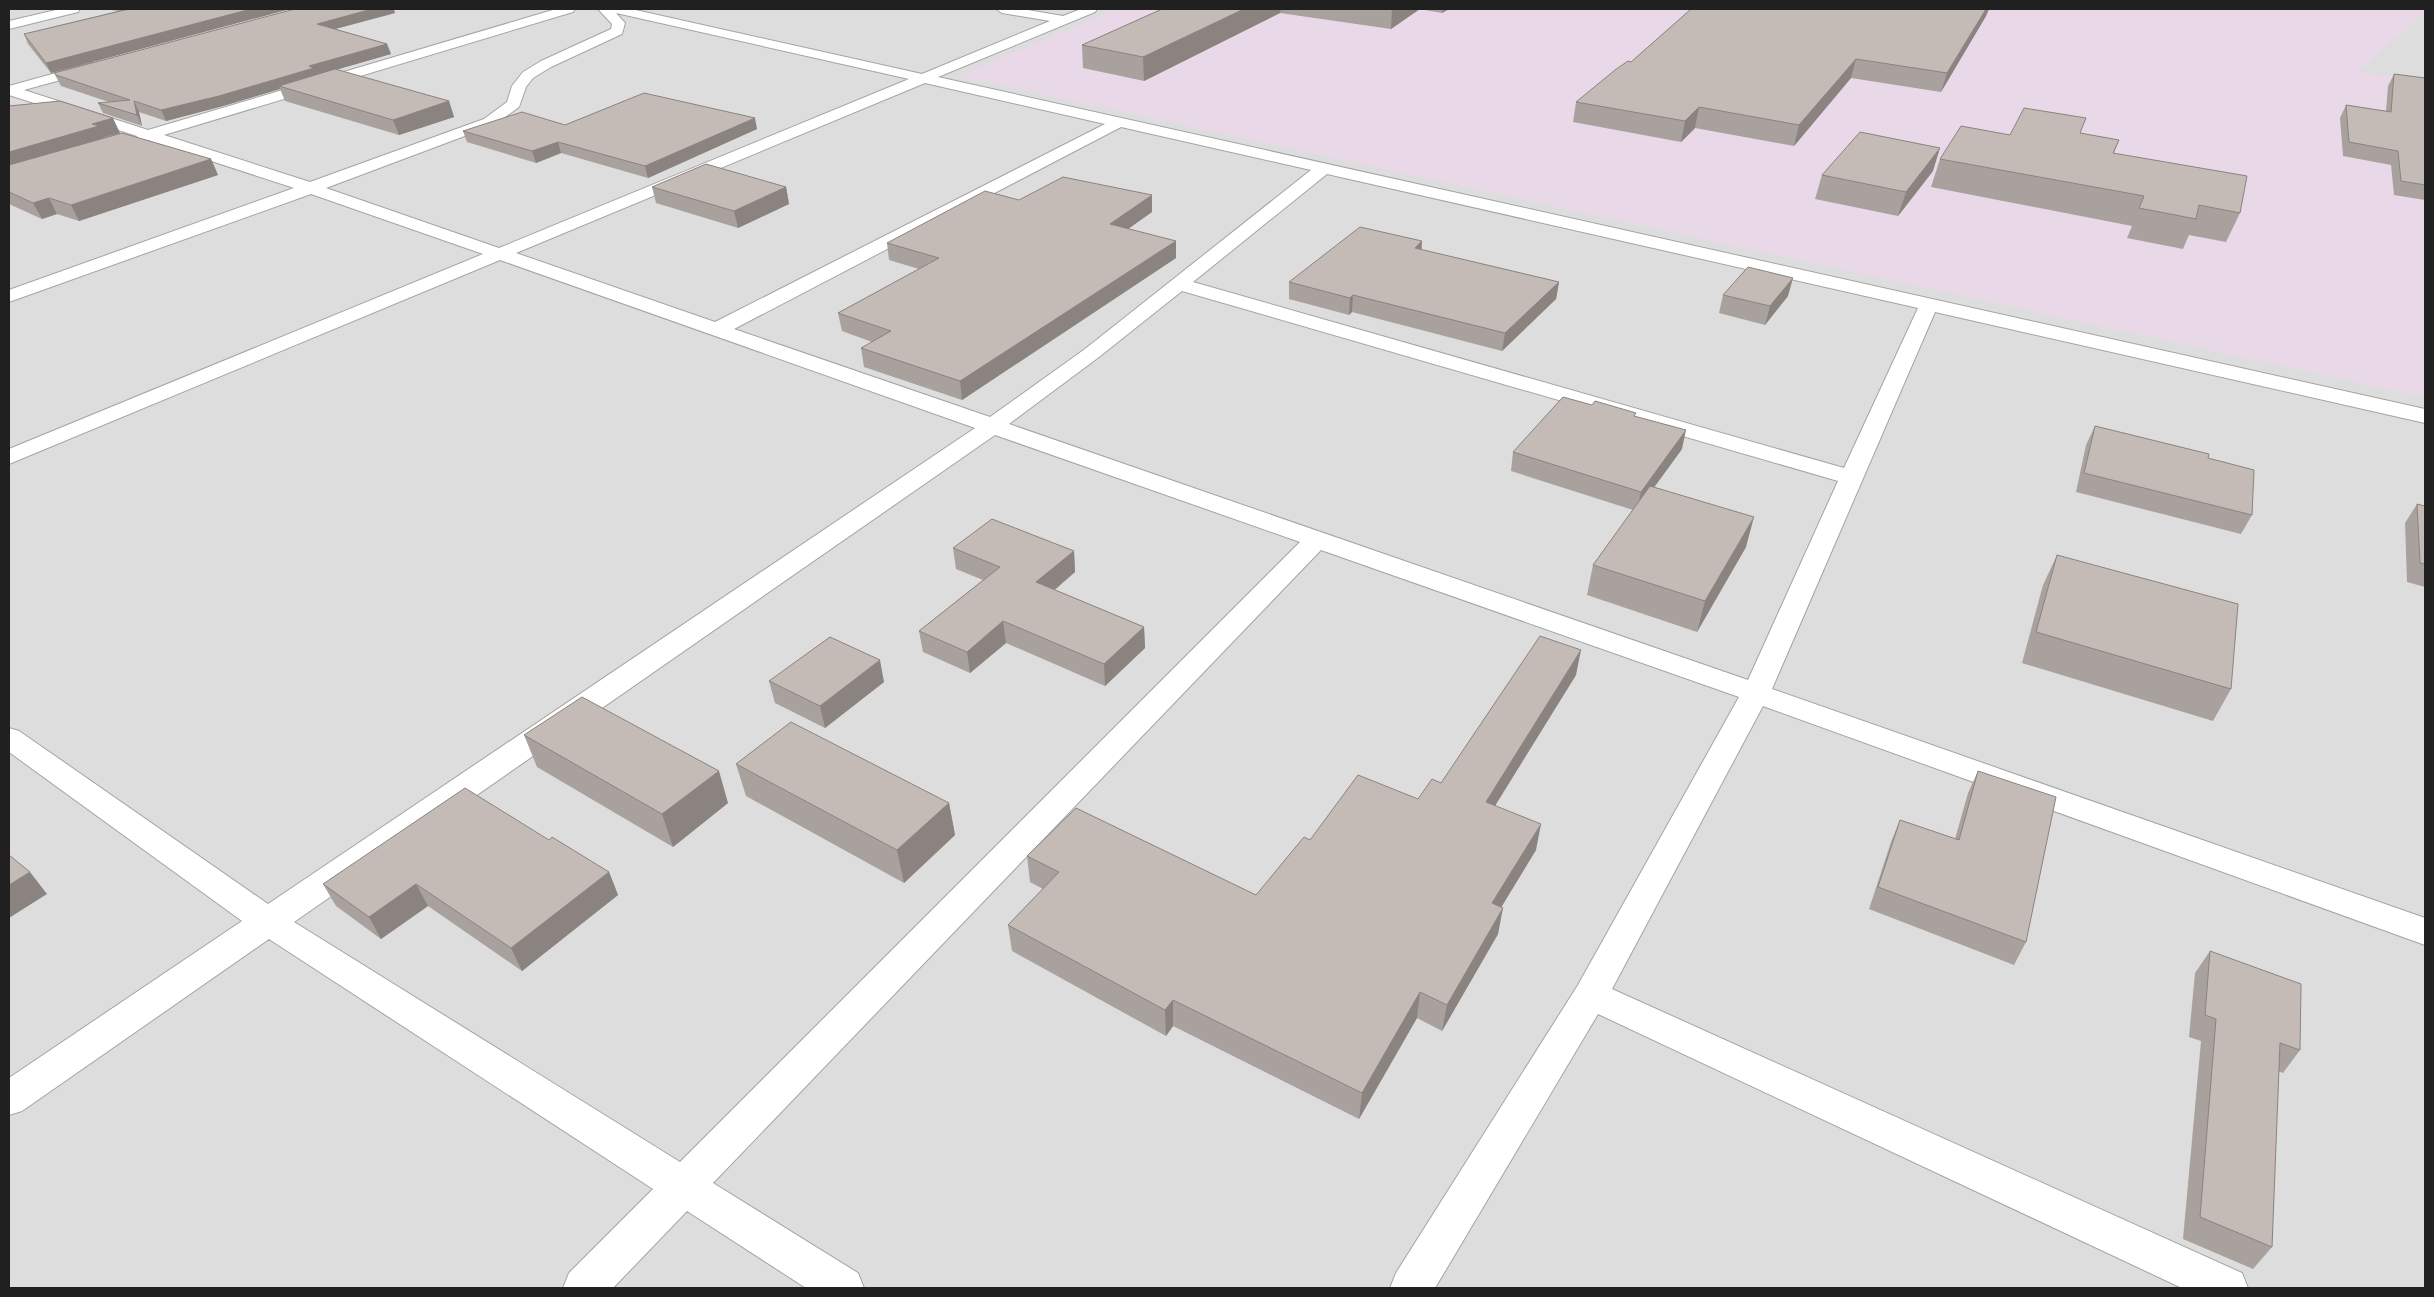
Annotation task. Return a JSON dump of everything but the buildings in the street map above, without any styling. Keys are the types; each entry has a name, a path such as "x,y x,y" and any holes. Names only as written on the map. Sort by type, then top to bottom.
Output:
{"street":[{"path":"9,25 74,9"},
{"path":"120,143 569,9"},
{"path":"9,296 489,122 514,104 519,86 528,75 546,64 617,32 619,23 604,9"},
{"path":"615,9 2425,416"},
{"path":"1002,9 1063,20"},
{"path":"9,457 1091,9"},
{"path":"103,64 9,90 311,188 1756,693 2425,932"},
{"path":"716,330 1120,122"},
{"path":"9,1099 991,427 1092,353 1324,168"},
{"path":"1179,284 1852,478"},
{"path":"1411,1288 1591,996 1756,693 1929,304"},
{"path":"584,1288 1316,540"},
{"path":"9,738 268,922 843,1288"},
{"path":"1591,996 2227,1288"}],"shaded area":[{"path":"9,9 2425,9 2425,1288 9,1288"},
{"path":"1116,9 2425,9 2425,12 2357,72 2425,82 2425,397 960,76"}]}
